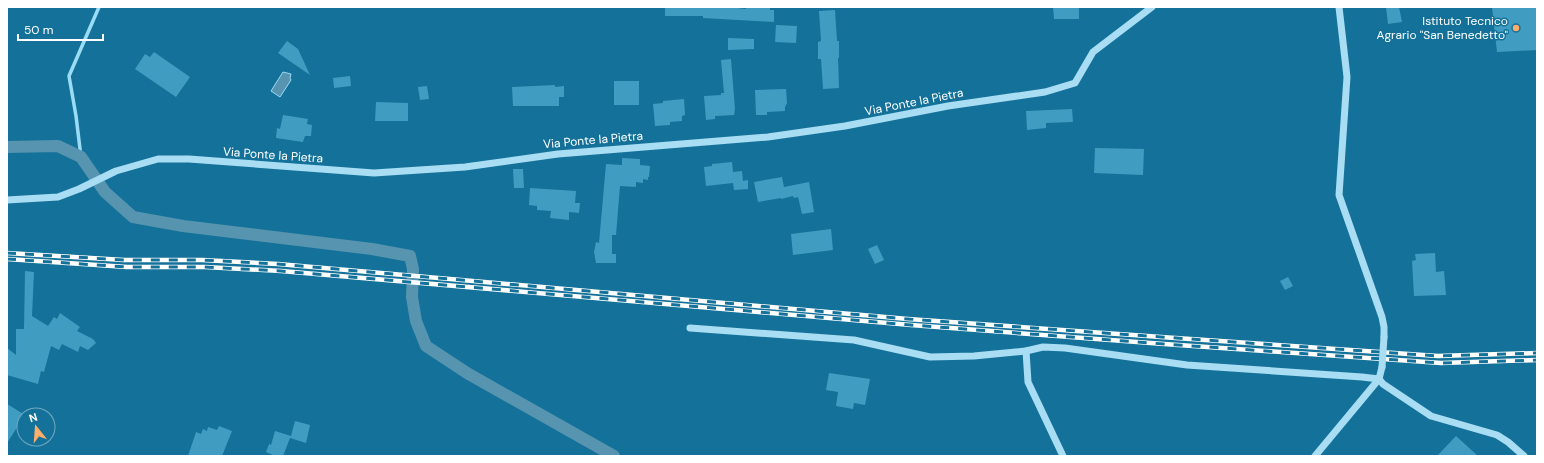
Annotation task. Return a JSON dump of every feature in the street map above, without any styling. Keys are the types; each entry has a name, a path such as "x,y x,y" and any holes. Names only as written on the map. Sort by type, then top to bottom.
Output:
{"street":[{"name":"Via Ponte la Pietra","path":"7,200 58,197 116,171 158,159 374,173 465,168 558,154 768,137 845,126 948,106 1045,92 1075,83 1093,52 1152,7"},
{"path":"1315,456 1379,379 1382,367 1384,337 1382,317 1339,195 1347,77 1340,7"},
{"path":"690,328 854,340 930,357 974,356 1043,348 1065,348 1187,365 1379,379 1383,384 1431,416 1497,435 1508,442 1524,456"},
{"path":"1026,351 1028,382 1064,456"}],"water":[{"path":"283,72 291,74 291,80 280,97 271,91"}],"building":[{"path":"665,7 729,7 746,9 746,7 770,7 770,10 774,10 774,22 703,18 703,16 665,16"},
{"path":"1053,7 1079,7 1079,19 1054,19"},
{"path":"1386,7 1399,7 1402,22 1388,24"},
{"name":"Istituto Tecnico Agrario \"San Benedetto\"","path":"1492,7 1537,7 1537,50 1497,52"},
{"path":"835,10 837,41 839,41 839,88 823,89 821,59 818,59 818,42 821,41 819,11"},
{"path":"776,25 797,26 796,43 775,42"},
{"path":"728,38 754,39 754,49 728,50"},
{"path":"287,41 298,49 310,75 278,53"},
{"path":"154,52 190,77 176,97 135,69 145,54 150,57"},
{"path":"731,59 735,109 734,115 715,116 715,119 706,120 704,96 721,95 721,93 724,93 721,60"},
{"path":"350,76 351,86 334,88 333,78"},
{"path":"614,81 639,81 639,105 614,105"},
{"path":"555,85 555,87 564,86 564,97 559,97 559,106 513,106 512,87"},
{"path":"427,86 429,99 420,100 418,87"},
{"path":"786,89 787,103 785,111 767,112 767,115 756,115 755,90"},
{"path":"684,99 685,115 682,116 682,121 670,122 670,125 655,126 653,104 663,103 663,101"},
{"path":"376,102 408,103 408,121 375,121"},
{"path":"1072,109 1073,122 1046,123 1046,128 1027,130 1026,111"},
{"path":"283,115 308,119 307,124 312,125 311,136 305,136 303,142 276,138 277,128 280,129"},
{"path":"1095,148 1144,149 1143,175 1094,173"},
{"path":"622,158 640,159 640,165 650,166 649,177 648,180 643,179 643,183 636,182 636,187 620,186 616,235 612,235 612,254 616,254 616,263 596,263 594,252 596,242 599,243 606,164 622,165"},
{"path":"732,162 733,172 742,171 743,181 748,180 748,189 734,190 733,183 706,186 704,167 712,166 712,164"},
{"path":"513,169 523,169 524,188 514,188"},
{"path":"782,177 784,187 809,182 814,212 802,214 798,197 794,198 793,196 758,202 754,182"},
{"path":"530,188 576,191 575,203 580,203 579,213 569,212 569,220 550,218 551,211 537,210 537,206 529,205"},
{"path":"831,229 833,250 793,255 791,234"},
{"path":"877,245 884,260 875,264 868,249"},
{"path":"1435,253 1436,272 1444,271 1446,295 1414,296 1412,261 1416,260 1415,254"},
{"path":"25,271 34,272 32,316 48,326 54,317 57,319 60,313 80,327 77,331 93,339 96,343 88,350 80,346 78,352 62,344 59,350 51,346 44,372 41,371 38,384 7,375 7,348 16,355 16,329 24,329"},
{"path":"1288,277 1293,286 1285,290 1280,281"},
{"path":"829,373 870,379 865,405 854,403 853,409 836,406 838,392 826,390"},
{"path":"7,404 16,410 16,429 7,443"},
{"path":"295,421 310,425 306,443 290,438 283,456 275,456 266,452 269,444 271,445 275,431 291,436"},
{"path":"219,426 232,431 222,456 188,456 196,432 201,434 203,429 207,431 208,427 217,430"},
{"path":"1456,436 1478,456 1437,456"}],"waterway":[{"path":"81,157 69,76 99,7"},
{"path":"7,147 58,146 81,157 105,192 133,217 183,226 372,249 410,256 413,269 412,297 416,321 426,346 467,373 614,456"}],"railway":[{"path":"7,253 124,260 202,260 278,264 908,319 1438,356 1537,353"},
{"path":"7,259 127,267 205,267 281,271 911,325 1441,363 1537,360"}],"place":[{"name":"Istituto Tecnico Agrario \"San Benedetto\"","path":"1516,28"}]}
